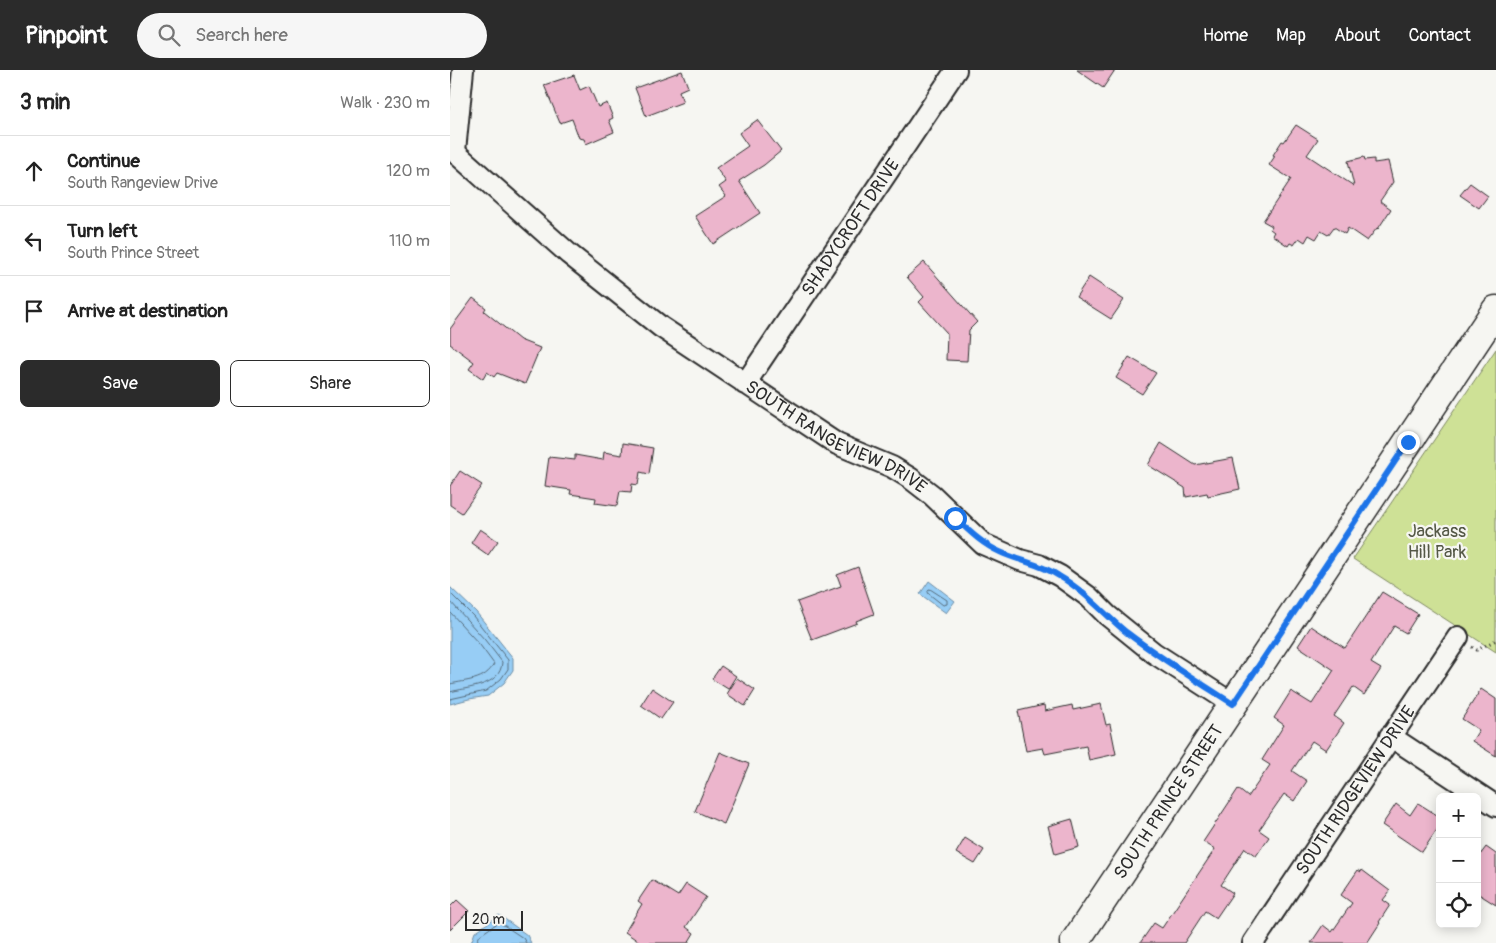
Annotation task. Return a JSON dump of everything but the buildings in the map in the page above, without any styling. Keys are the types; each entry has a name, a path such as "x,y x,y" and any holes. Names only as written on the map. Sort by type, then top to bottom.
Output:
{"street":[{"path":"452,149 463,70"},
{"name":"SHADYCROFT DRIVE","path":"745,384 956,70"},
{"name":"SOUTH RANGEVIEW DRIVE","path":"452,149 536,226 596,277 662,327 837,444 892,467 910,478 932,495 983,544 1020,560 1039,565 1060,576 1089,597 1107,615 1154,652 1233,704"},
{"name":"SOUTH PRINCE STREET","path":"1074,943 1496,310"},
{"name":"SOUTH RIDGEVIEW DRIVE","path":"1253,943 1458,637"},
{"path":"1390,736 1496,806"}],"green space":[{"name":"Jackass Hill Park","path":"1496,349 1496,652 1353,559"}],"water":[{"path":"929,581 955,601 946,613 920,594"},
{"path":"450,587 476,612 513,658 513,670 504,683 488,696 450,704"},
{"path":"499,915 527,935 531,943 471,943 475,932"}],"route":[{"path":"955,518 983,544 1020,560 1039,565 1060,576 1089,597 1126,632 1233,704 1408,442"}]}
